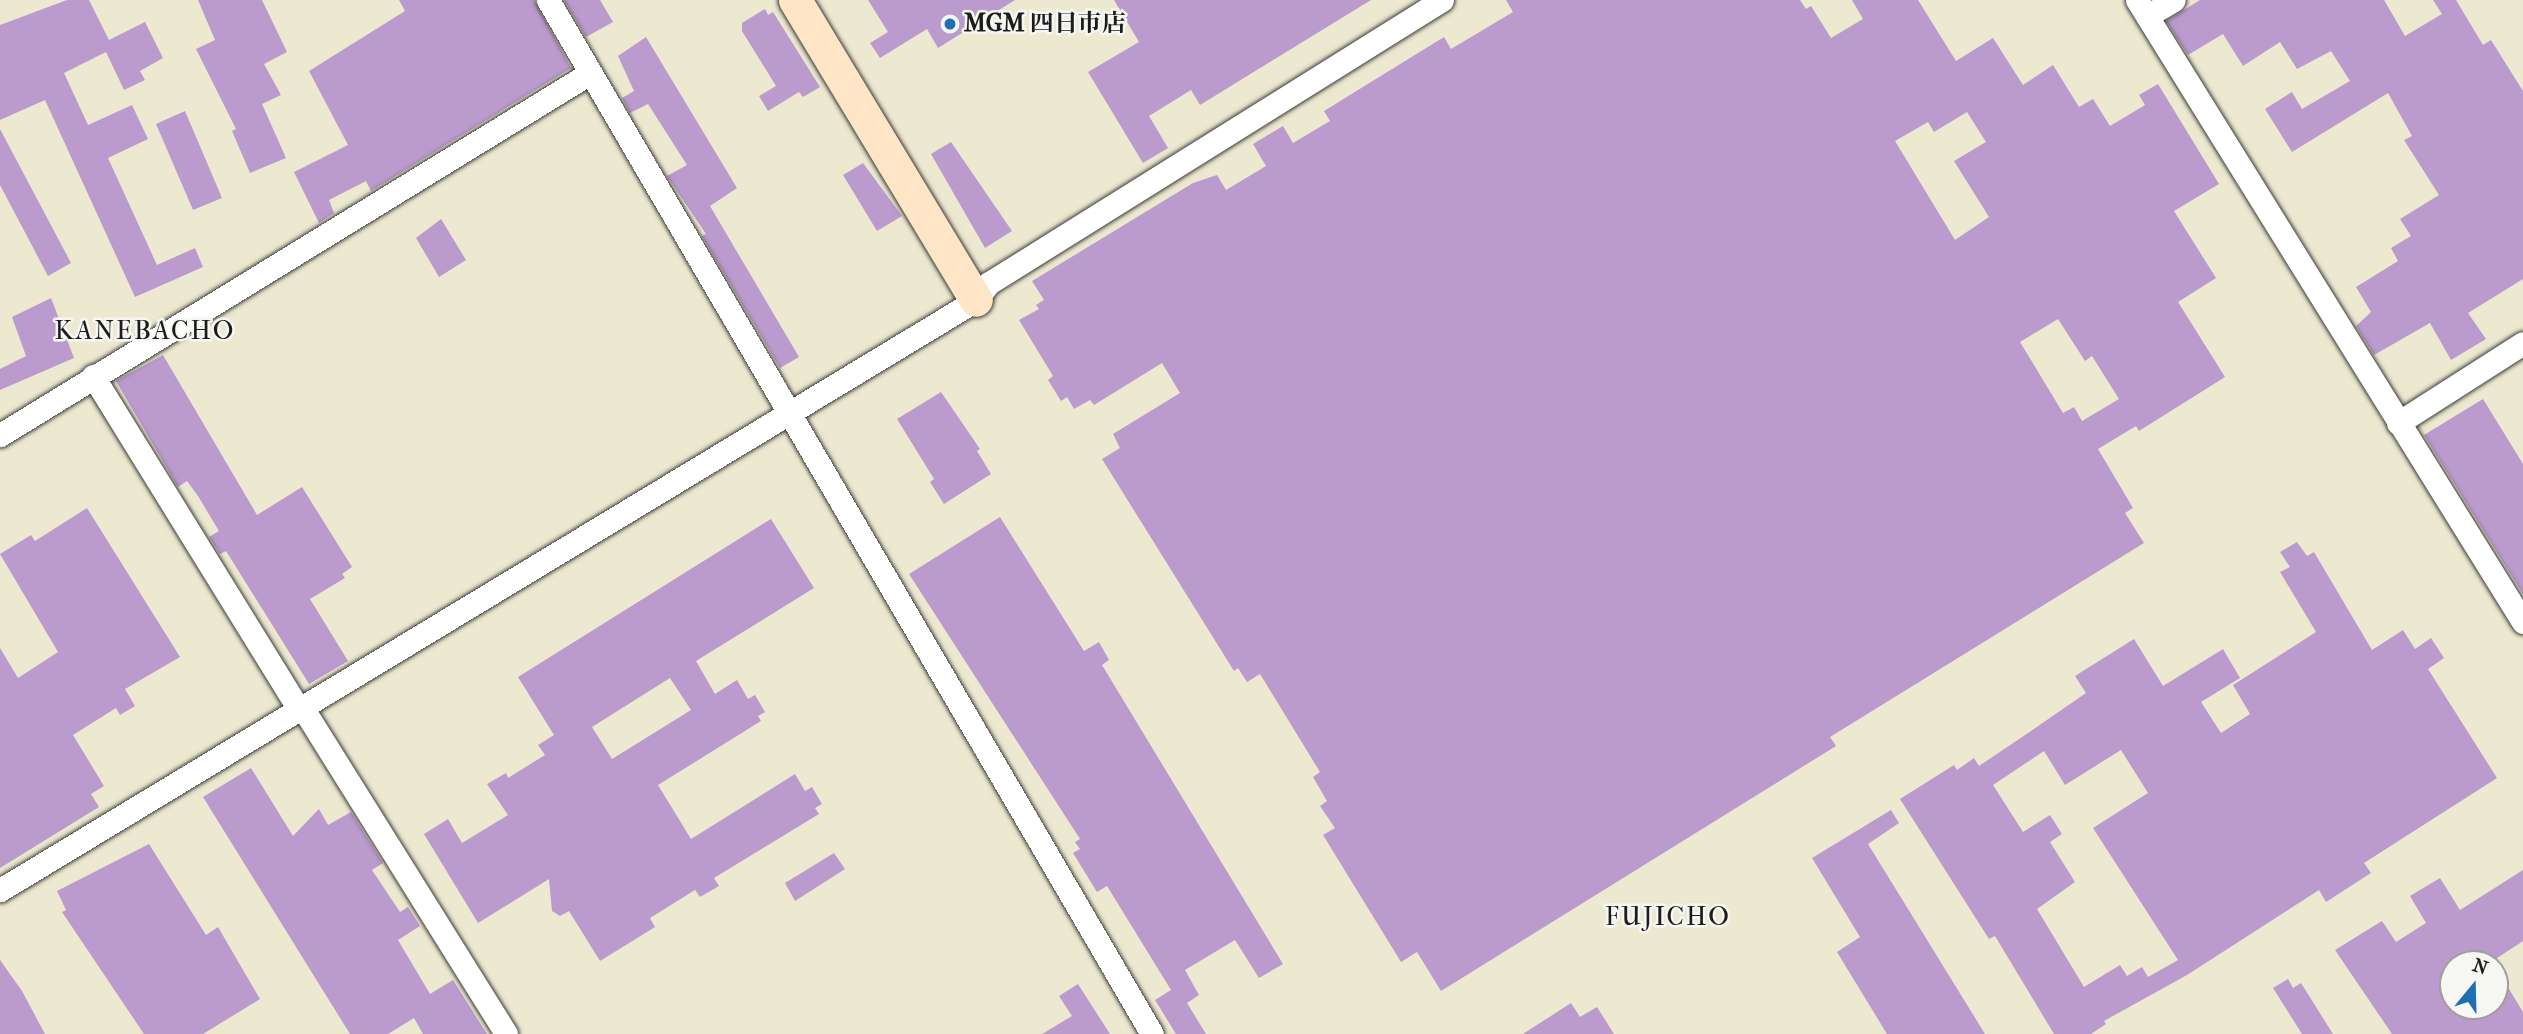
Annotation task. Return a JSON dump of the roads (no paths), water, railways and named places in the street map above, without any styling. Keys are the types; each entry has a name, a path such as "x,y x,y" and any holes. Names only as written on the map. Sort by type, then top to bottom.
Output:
{"street":[{"path":"548,0 1152,1034"},
{"path":"795,0 976,300"},
{"path":"2175,0 2142,8 2523,622"},
{"path":"0,890 976,300 989,284 1427,4"},
{"path":"0,435 590,73"},
{"path":"2398,423 2523,343"},
{"path":"93,376 506,1034"}],"place":[{"name":"MGM 四日市店","path":"950,24"}],"district":[{"name":"KANEBACHO","path":"145,331"},
{"name":"FUJICHO","path":"1668,917"}]}
